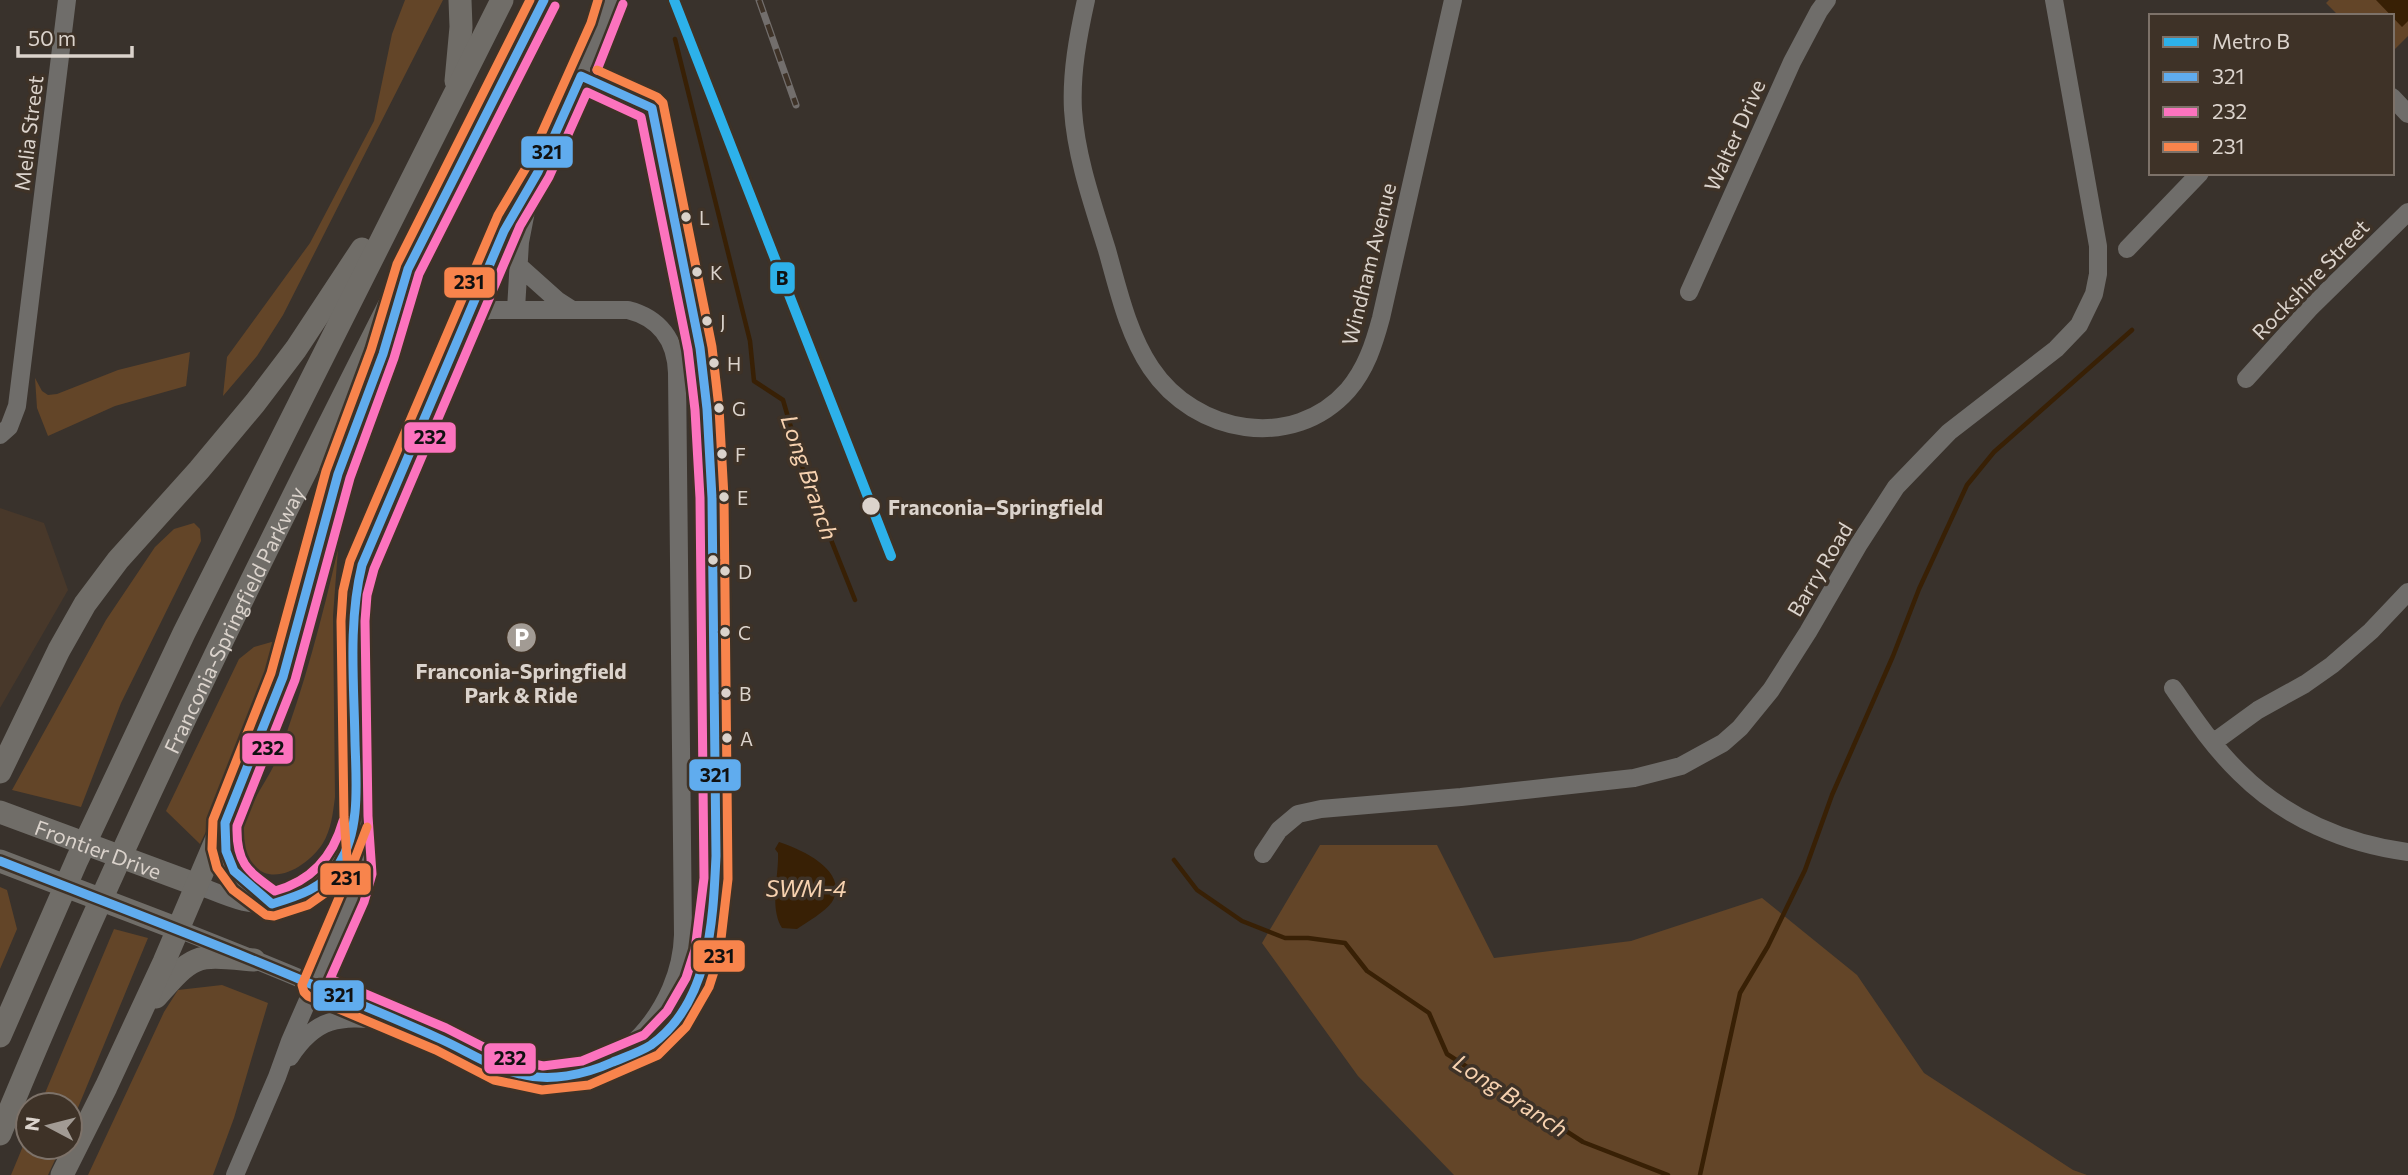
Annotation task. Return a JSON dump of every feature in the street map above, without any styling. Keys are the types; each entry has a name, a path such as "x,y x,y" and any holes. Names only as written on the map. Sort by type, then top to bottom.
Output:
{"main road":[{"path":"456,92 461,27 460,0"},
{"name":"Franconia-Springfield Parkway","path":"0,1036 108,792 215,571 502,0"},
{"name":"Franconia-Springfield Parkway","path":"0,1134 81,941 241,601 544,0"},
{"path":"0,772 71,627 101,582 222,444 276,376 423,156"},
{"path":"62,1175 178,929 225,823 283,677 338,474 383,354 408,269"},
{"path":"0,743 36,697"},
{"name":"Frontier Drive","path":"0,812 197,885"},
{"path":"225,823 224,847 228,863 242,882 272,904"},
{"path":"0,861 178,929"},
{"path":"137,1017 180,970 193,960 218,957 254,960"}],"street":[{"name":"Melia Street","path":"1,434 9,427 17,407 67,0"},
{"path":"235,1175 358,881 360,864 356,817 354,621 358,581 368,548 504,231 538,172 602,27 611,0"},
{"name":"Windham Avenue","path":"1086,0 1075,62 1075,129 1095,211 1131,326 1144,357 1169,391 1185,404 1213,419 1252,428 1292,425 1317,415 1348,389 1369,356 1381,318 1453,0"},
{"name":"Walter Drive","path":"1689,292 1792,62 1827,0"},
{"name":"Barry Road","path":"1263,853 1279,830 1298,814 1321,809 1540,789 1663,773 1702,756 1740,728 1771,690 1896,487 1950,432 2067,340 2080,325 2088,309 2098,274 2098,246 2054,0"},
{"path":"2394,99 2408,114"},
{"path":"516,309 523,224 538,172"},
{"path":"2127,248 2198,175"},
{"name":"Rockshire Street","path":"2246,379 2311,307 2408,212"},
{"path":"519,266 571,309"},
{"path":"178,929 401,1022 499,1069 542,1078 574,1075 607,1065 638,1037 668,997 678,970 683,935 677,360 673,344 662,328 645,316 620,309 516,309 483,312 463,325"},
{"path":"2214,742 2258,710 2305,684 2332,665 2371,632 2408,593"},
{"path":"2173,688 2249,782 2274,802 2304,820 2359,843 2408,852"},
{"path":"197,885 246,902 272,904 311,891 332,873 347,849 356,817"},
{"path":"277,1077 303,1039 314,1029 327,1023 349,1018 401,1022"}],"shaded area":[{"path":"405,0 443,0 283,315 257,356 223,396 227,357 310,243 374,121 392,34"},
{"path":"2329,0 2408,0 2408,36 2394,50 2394,14 2337,14 2326,3"},
{"path":"190,352 186,386 115,406 48,436 37,408 35,378 42,391 48,395 57,394 118,370"},
{"path":"0,508 44,523 68,590 0,708"},
{"path":"194,523 200,529 201,541 121,703 81,807 12,790 106,620 155,547 174,529"},
{"path":"338,549 333,616 335,797 331,821 323,843 300,866 281,874 261,872 246,857 242,846 243,830 250,808 279,754 297,704"},
{"path":"275,641 278,649 240,761 200,844 166,811 239,659 254,647"},
{"path":"1320,845 1437,845 1494,958 1631,941 1762,898 1857,975 1924,1073 2073,1170 2087,1175 1454,1175 1358,1076 1262,943"},
{"path":"0,887 7,890 17,929 0,969"},
{"path":"114,929 148,938 84,1093 46,1091"},
{"path":"222,985 268,1003 234,1118 213,1175 88,1175 164,1012 178,990"},
{"path":"17,1161 54,1161 48,1175 11,1175"}],"water":[{"path":"2376,0 2408,0 2408,21 2402,27 2394,19 2394,14 2389,14"},
{"name":"SWM-4","path":"779,842 820,863 829,871 834,881 836,891 829,906 797,929 782,928 776,911 778,853 775,849"}],"waterway":[{"name":"Long Branch","path":"675,39 750,341 754,381 783,400 804,472 855,600"},
{"path":"1700,1175 1740,993 1768,946 1805,870 1832,795 1893,656 1919,589 1967,485 1994,452 2132,330"},
{"name":"Long Branch","path":"1174,860 1197,890 1242,921 1285,938 1345,943 1367,971 1429,1013 1447,1054 1583,1142 1668,1175"}],"railway":[{"path":"759,0 796,105"}],"metro line":[{"name":"B","path":"674,0 891,556"}],"transit line":[{"name":"231","path":"367,827 354,861 335,886 308,905 274,916 266,915 233,890 217,868 212,849 213,820 271,673 326,471 371,350 397,264 530,0"},
{"name":"321","path":"0,861 268,966 422,1031 498,1067 520,1074 567,1076 642,1050 671,1027 686,1007 705,959 713,907 716,856 712,498 707,409 700,348 652,108 581,76 538,172 504,231 362,565 353,630 356,804 346,850 333,872 318,885 272,904 234,871 226,851 225,823 283,677 338,474 383,354 408,269 544,0"},
{"name":"231","path":"597,70 657,97 663,103 712,347 719,408 724,497 728,879 719,956 709,987 686,1027 658,1055 589,1085 542,1090 494,1080 436,1050 308,996 302,985 348,872 344,817 341,621 343,591 350,561 498,215 527,166 591,23 598,0"},
{"name":"232","path":"597,70 623,4"},
{"name":"232","path":"343,821 333,846 319,866 300,881 275,891 250,871 238,848 237,826 295,680 350,478 394,358 419,274 555,6"},
{"name":"232","path":"587,92 641,117 688,350 695,410 700,498 704,878 695,950 686,978 667,1011 644,1035 582,1061 543,1066 503,1057 446,1028 330,979 364,902 372,874 368,816 365,621 367,595 374,569 520,226 549,177 587,92"}],"place":[{"name":"L","path":"686,217"},
{"name":"K","path":"697,272"},
{"name":"J","path":"707,321"},
{"name":"H","path":"714,363"},
{"name":"G","path":"719,408"},
{"name":"F","path":"722,454"},
{"name":"E","path":"724,497"},
{"name":"Franconia–Springfield","path":"871,506"},
{"name":"D","path":"725,571"},
{"name":"C","path":"725,632"},
{"name":"Franconia-Springfield Park & Ride","path":"521,638"},
{"name":"B","path":"726,693"},
{"name":"A","path":"727,738"}]}
